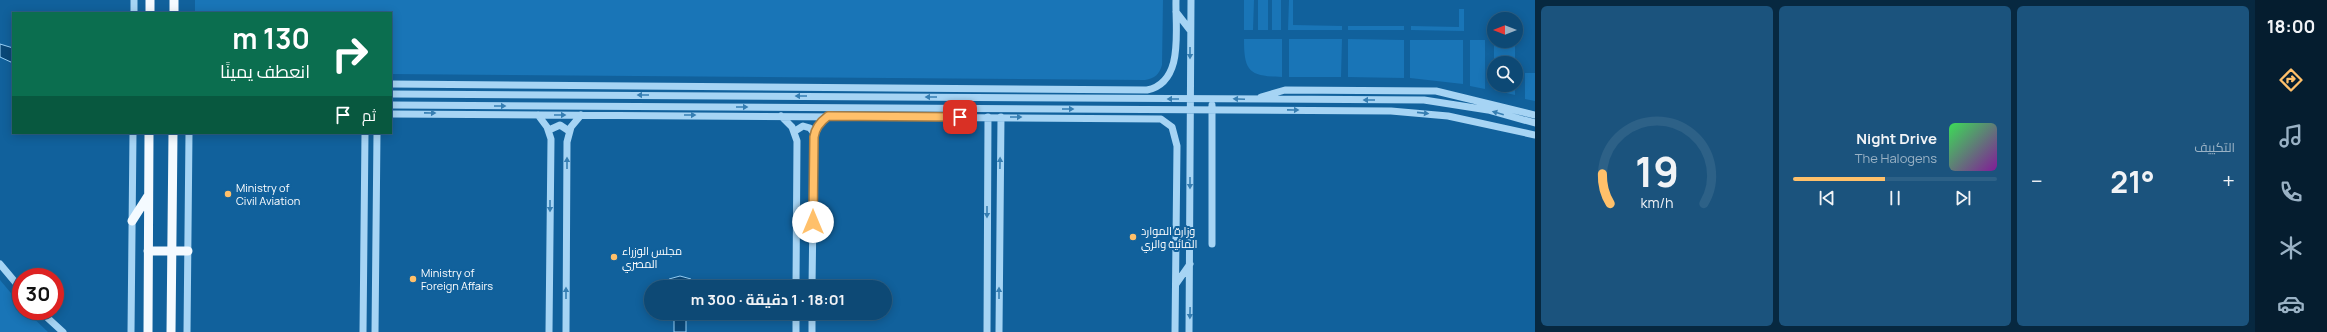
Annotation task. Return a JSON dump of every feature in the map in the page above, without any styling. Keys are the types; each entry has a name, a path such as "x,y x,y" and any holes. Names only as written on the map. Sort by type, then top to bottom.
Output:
{"main road":[{"path":"150,0 150,12"},
{"path":"174,0 174,12"},
{"path":"148,332 149,134"},
{"path":"171,332 174,135"},
{"path":"132,221 148,196"},
{"path":"148,251 188,251"}],"street":[{"path":"134,0 134,12"},
{"path":"392,84 1116,90 1152,89 1168,78 1174,64 1176,0"},
{"path":"1190,332 1191,0"},
{"path":"1176,12 1190,30"},
{"path":"1116,90 1116,98"},
{"path":"1254,100 1285,90 1436,91 1535,115"},
{"path":"392,94 1424,100 1488,110 1534,123 1532,134 1485,123 1421,113 1212,109 392,105"},
{"path":"776,107 777,96"},
{"path":"1212,99 1212,244"},
{"path":"473,105 473,114"},
{"path":"763,107 763,116"},
{"path":"1116,109 1116,118"},
{"path":"392,114 1162,119 1169,123 1175,133 1175,332"},
{"path":"538,115 549,130 551,149 549,332"},
{"path":"566,332 567,147 569,131 580,115"},
{"path":"781,116 789,122 795,131 797,141 796,280"},
{"path":"812,280 814,133 820,123 828,116"},
{"path":"987,332 988,117"},
{"path":"999,332 1001,117"},
{"path":"549,130 560,125 569,131"},
{"path":"795,131 800,127 807,127 814,133"},
{"path":"131,332 133,134"},
{"path":"187,332 189,134"},
{"path":"364,332 365,134"},
{"path":"375,332 377,134"},
{"path":"0,264 12,278"},
{"path":"1176,284 1190,264"},
{"path":"50,320 63,332"},
{"path":"796,320 796,332"},
{"path":"812,320 812,332"}],"shaded area":[{"path":"195,0 1163,0 1162,65 1156,76 1145,80 392,74 392,12 195,12"},
{"path":"1244,0 1254,0 1253,30 1244,30"},
{"path":"1258,0 1268,0 1268,30 1258,30"},
{"path":"1272,0 1281,0 1281,30 1272,30"},
{"path":"1289,0 1293,0 1293,25 1342,26 1342,30 1288,30"},
{"path":"1459,9 1464,9 1464,31 1411,30 1411,26 1459,27"},
{"path":"1348,26 1404,26 1404,30 1348,30"},
{"path":"1244,39 1282,39 1282,77 1262,75 1251,70 1245,59"},
{"path":"1289,39 1342,39 1341,77 1289,77"},
{"path":"1348,39 1404,40 1404,78 1348,77"},
{"path":"1410,40 1463,40 1463,84 1410,78"},
{"path":"1470,40 1485,40 1485,89 1470,86"},
{"path":"0,44 12,48 12,63 0,57"},
{"path":"1494,48 1515,48 1515,56 1494,56"},
{"path":"1525,73 1535,73 1535,101 1525,99"},
{"path":"1502,92 1515,92 1515,95"},
{"path":"680,276 692,280 668,280"},
{"path":"0,280 12,294 12,320 35,320 48,332 0,332"},
{"path":"674,320 686,320 686,332 674,332"}],"place":[{"name":"Ministry of Civil Aviation","path":"228,194"},
{"name":"وزارة الموارد المائية والري","path":"1133,237"},
{"name":"مجلس الوزراء المصري","path":"614,257"},
{"name":"Ministry of Foreign Affairs","path":"413,279"}],"route":[{"path":"813,222 814,133 820,123 828,116 960,117"}]}
